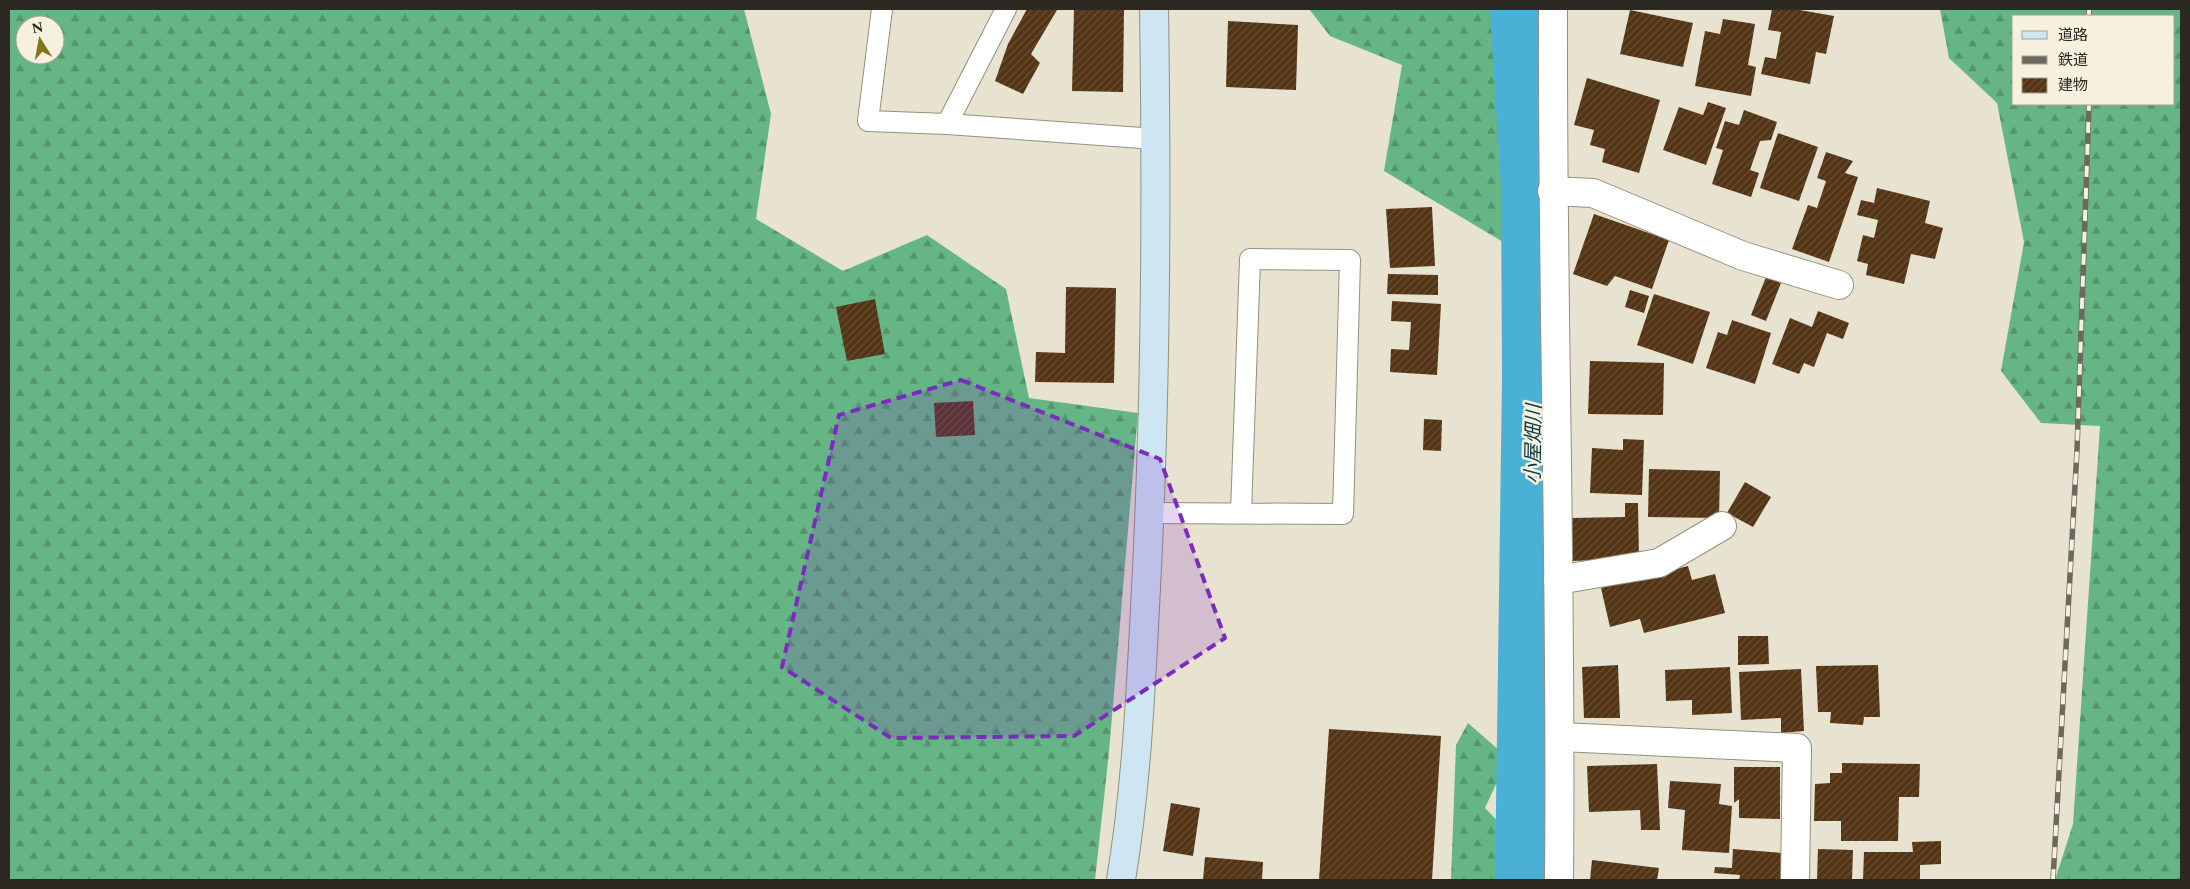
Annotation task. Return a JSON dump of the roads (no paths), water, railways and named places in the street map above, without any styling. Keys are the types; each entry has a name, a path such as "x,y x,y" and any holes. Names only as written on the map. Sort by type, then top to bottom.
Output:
{"street":[{"path":"1122,880 1136,766 1150,513 1156,139 1154,9"},
{"path":"1553,9 1552,191 1561,737 1559,880"},
{"path":"1552,191 1593,193 1743,256 1839,285"},
{"path":"1558,580 1658,563 1722,526"},
{"path":"1561,737 1797,748 1795,880"}],"lane":[{"path":"882,9 868,121 947,124 1156,139"},
{"path":"947,124 1006,9"},
{"path":"1150,513 1343,514 1350,260 1250,259 1241,513"}],"waterway":[{"name":"小屋畑川","path":"1522,9 1533,186 1534,378 1527,880"}],"railway":[{"path":"2089,9 2089,15"},
{"path":"2053,880 2077,450 2089,105"}]}
